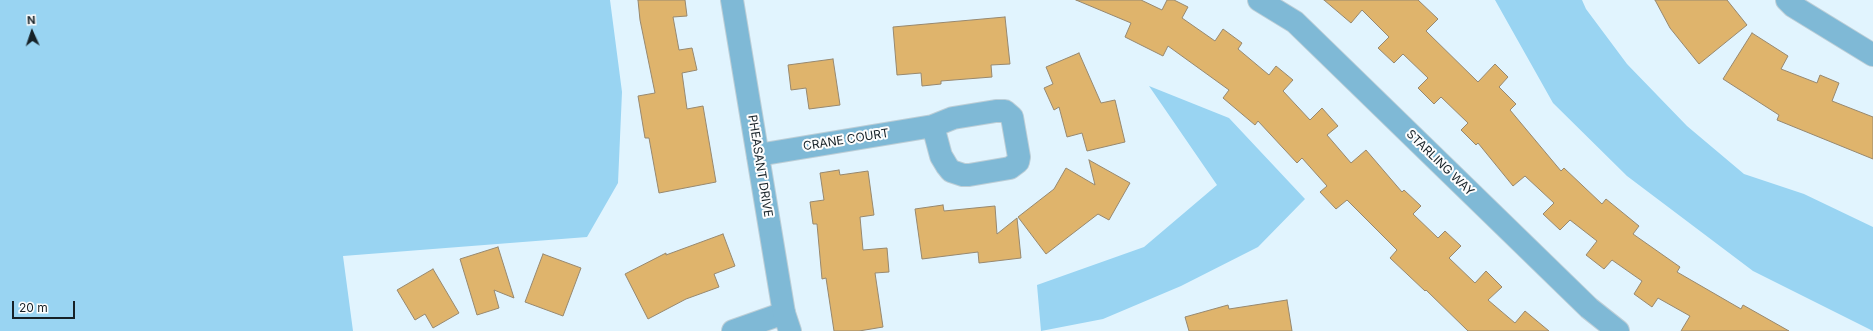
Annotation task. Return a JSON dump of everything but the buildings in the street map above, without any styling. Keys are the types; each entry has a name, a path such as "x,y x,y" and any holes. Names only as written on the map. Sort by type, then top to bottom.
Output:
{"street":[{"name":"PHEASANT DRIVE","path":"732,0 787,322"},
{"name":"STARLING WAY","path":"1259,0 1295,22 1589,308 1618,331"},
{"path":"1787,0 1793,6 1873,55"},
{"name":"CRANE COURT","path":"758,155 933,126"},
{"path":"733,331 787,322"}],"shaded area":[{"path":"0,0 610,0 622,92 618,183 587,237 343,256 353,331 0,331"},
{"path":"1495,0 1582,0 1586,9 1627,64 1687,126 1744,174 1804,194 1873,227 1873,331 1753,271 1627,176 1553,103"},
{"path":"1149,86 1229,118 1305,199 1258,247 1181,286 1103,319 1041,331 1037,285 1144,247 1217,185"}]}
